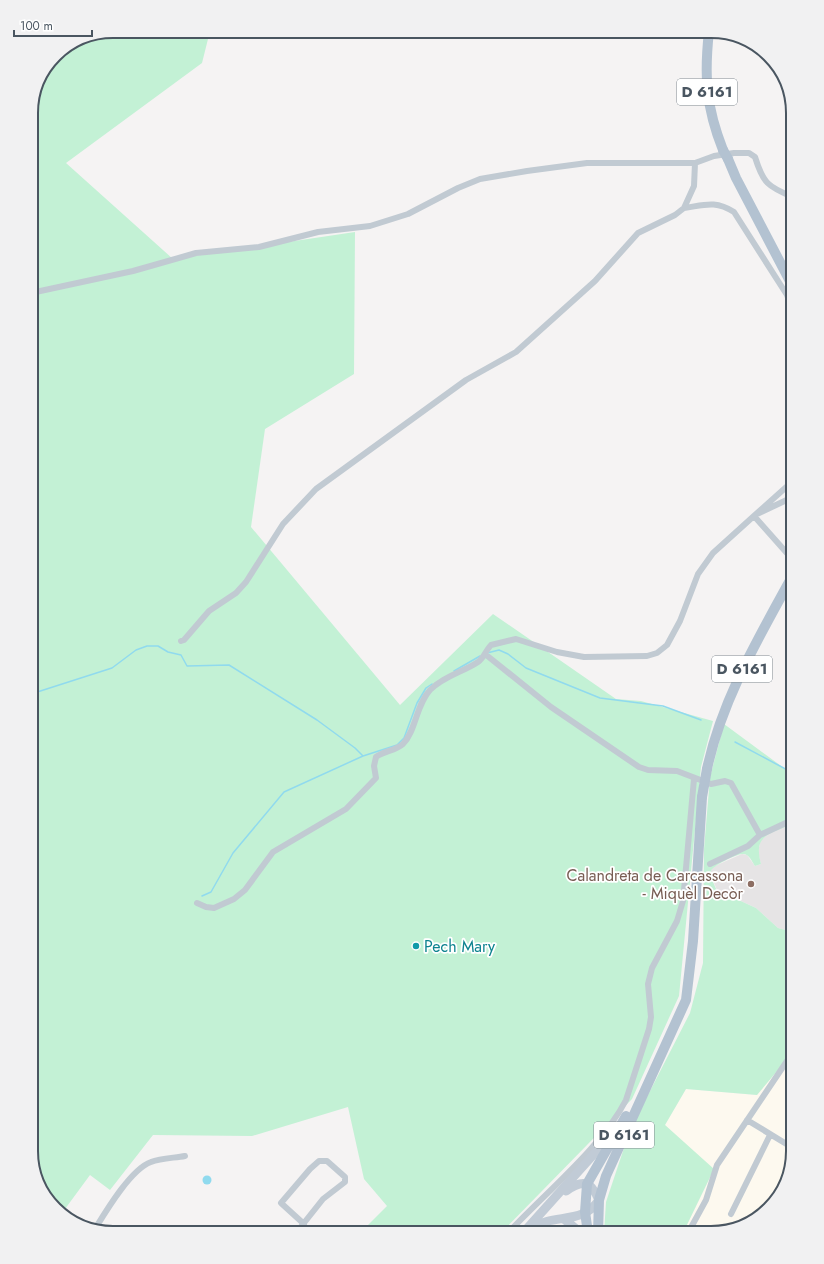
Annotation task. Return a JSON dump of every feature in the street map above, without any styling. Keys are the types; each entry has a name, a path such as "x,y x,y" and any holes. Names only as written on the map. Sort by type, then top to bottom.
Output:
{"main road":[{"name":"D 6161","path":"708,38 706,58 706,90 713,121 725,154 736,178 786,273"},
{"name":"D 6161","path":"598,1226 599,1200 617,1151 682,1011 687,994 693,941 702,797 713,742 739,676 786,588"},
{"name":"D 6161","path":"587,1226 585,1212 587,1184 599,1161 653,1071"}],"street":[{"path":"38,291 132,271 196,253 259,247 318,232 370,226 408,214 458,188 480,180 527,171 587,163 696,163 714,156 734,153 749,153 755,157 765,182 786,193"},
{"path":"684,208 694,186 696,163"},
{"path":"181,641 184,640 209,611 236,593 246,582 283,524 316,489 466,380 516,352 596,281 634,236 684,208 711,203 724,205 734,212 786,295"},
{"path":"198,903 206,907 214,908 234,899 245,890 273,852 346,809 376,778 374,766 376,757 396,749 404,743 425,696 432,688 479,661 490,645 516,639 557,652 584,657 647,656 657,653 667,645 680,621 698,574 713,553 786,487"},
{"path":"754,516 786,500"},
{"path":"754,516 786,552"},
{"path":"485,654 551,708 639,767 648,770 677,771 711,784 725,781 731,783 760,835"},
{"path":"515,1226 595,1143 621,1110 626,1100 649,1029 651,1017 648,984 652,968 677,921 683,901 689,851 694,778"},
{"path":"710,864 748,846 760,835 786,823"},
{"path":"689,851 700,837"},
{"path":"689,851 696,853 698,858"},
{"path":"692,1226 706,1200 717,1165 786,1062"},
{"path":"530,1226 604,1145 631,1109"},
{"path":"747,1120 786,1144"},
{"path":"731,1214 770,1135"},
{"path":"97,1225 113,1200 143,1166 152,1162 185,1156"},
{"path":"319,1161 327,1161 346,1177 345,1182 323,1199 304,1224 281,1203 310,1169 319,1161"},
{"path":"534,1226 548,1220 571,1218 596,1205 599,1200 594,1190 587,1184 581,1183 575,1185 552,1201"},
{"path":"564,1219 572,1226"}],"shaded area":[{"name":"Calandreta de Carcassona - Miquèl Decòr","path":"786,826 786,930 778,928 756,908 732,897 719,895 710,873 712,868 717,865 742,854 747,855 755,866 761,864 758,852 761,839 769,833"},
{"path":"786,1060 786,1151 783,1171 776,1189 771,1197 757,1211 740,1220 721,1225 686,1226 714,1170 665,1125 686,1089 757,1095"}],"green space":[{"path":"108,38 208,38 202,63 66,163 173,259 355,232 354,374 265,429 251,527 400,705 493,614 616,699 641,701 713,721 701,767 679,996 632,1099 508,1226 367,1226 387,1206 364,1179 348,1107 252,1136 153,1135 110,1190 90,1175 65,1209 53,1197 48,1189 41,1171 38,1151 38,108 44,84 53,67 75,48 89,42"},
{"path":"724,724 786,770 786,826 772,833 760,842 759,852 761,864 755,866 747,855 739,855 712,869 711,877 719,895 732,897 756,908 778,928 786,930 786,1060 757,1095 686,1089 665,1125 714,1169 686,1226 604,1226 606,1202 630,1130 690,1013 703,963 704,849 710,777"}],"water":[{"path":"205,1176 209,1176 211,1180 209,1184 205,1184 203,1182 203,1178"}],"waterway":[{"path":"38,692 112,668 136,650 147,646 158,646 168,652 181,655 187,666 229,665 317,720 355,748 363,756"},
{"path":"487,653 499,650 508,654 526,668 600,698 663,706 701,720"},
{"path":"454,671 480,656"},
{"path":"202,896 211,892 233,853 284,792 363,756 397,745 404,738 417,703 426,688 432,684"},
{"path":"735,742 786,769"}],"place":[{"name":"Calandreta de Carcassona - Miquèl Decòr","path":"751,884"},
{"name":"Pech Mary","path":"416,946"}]}
